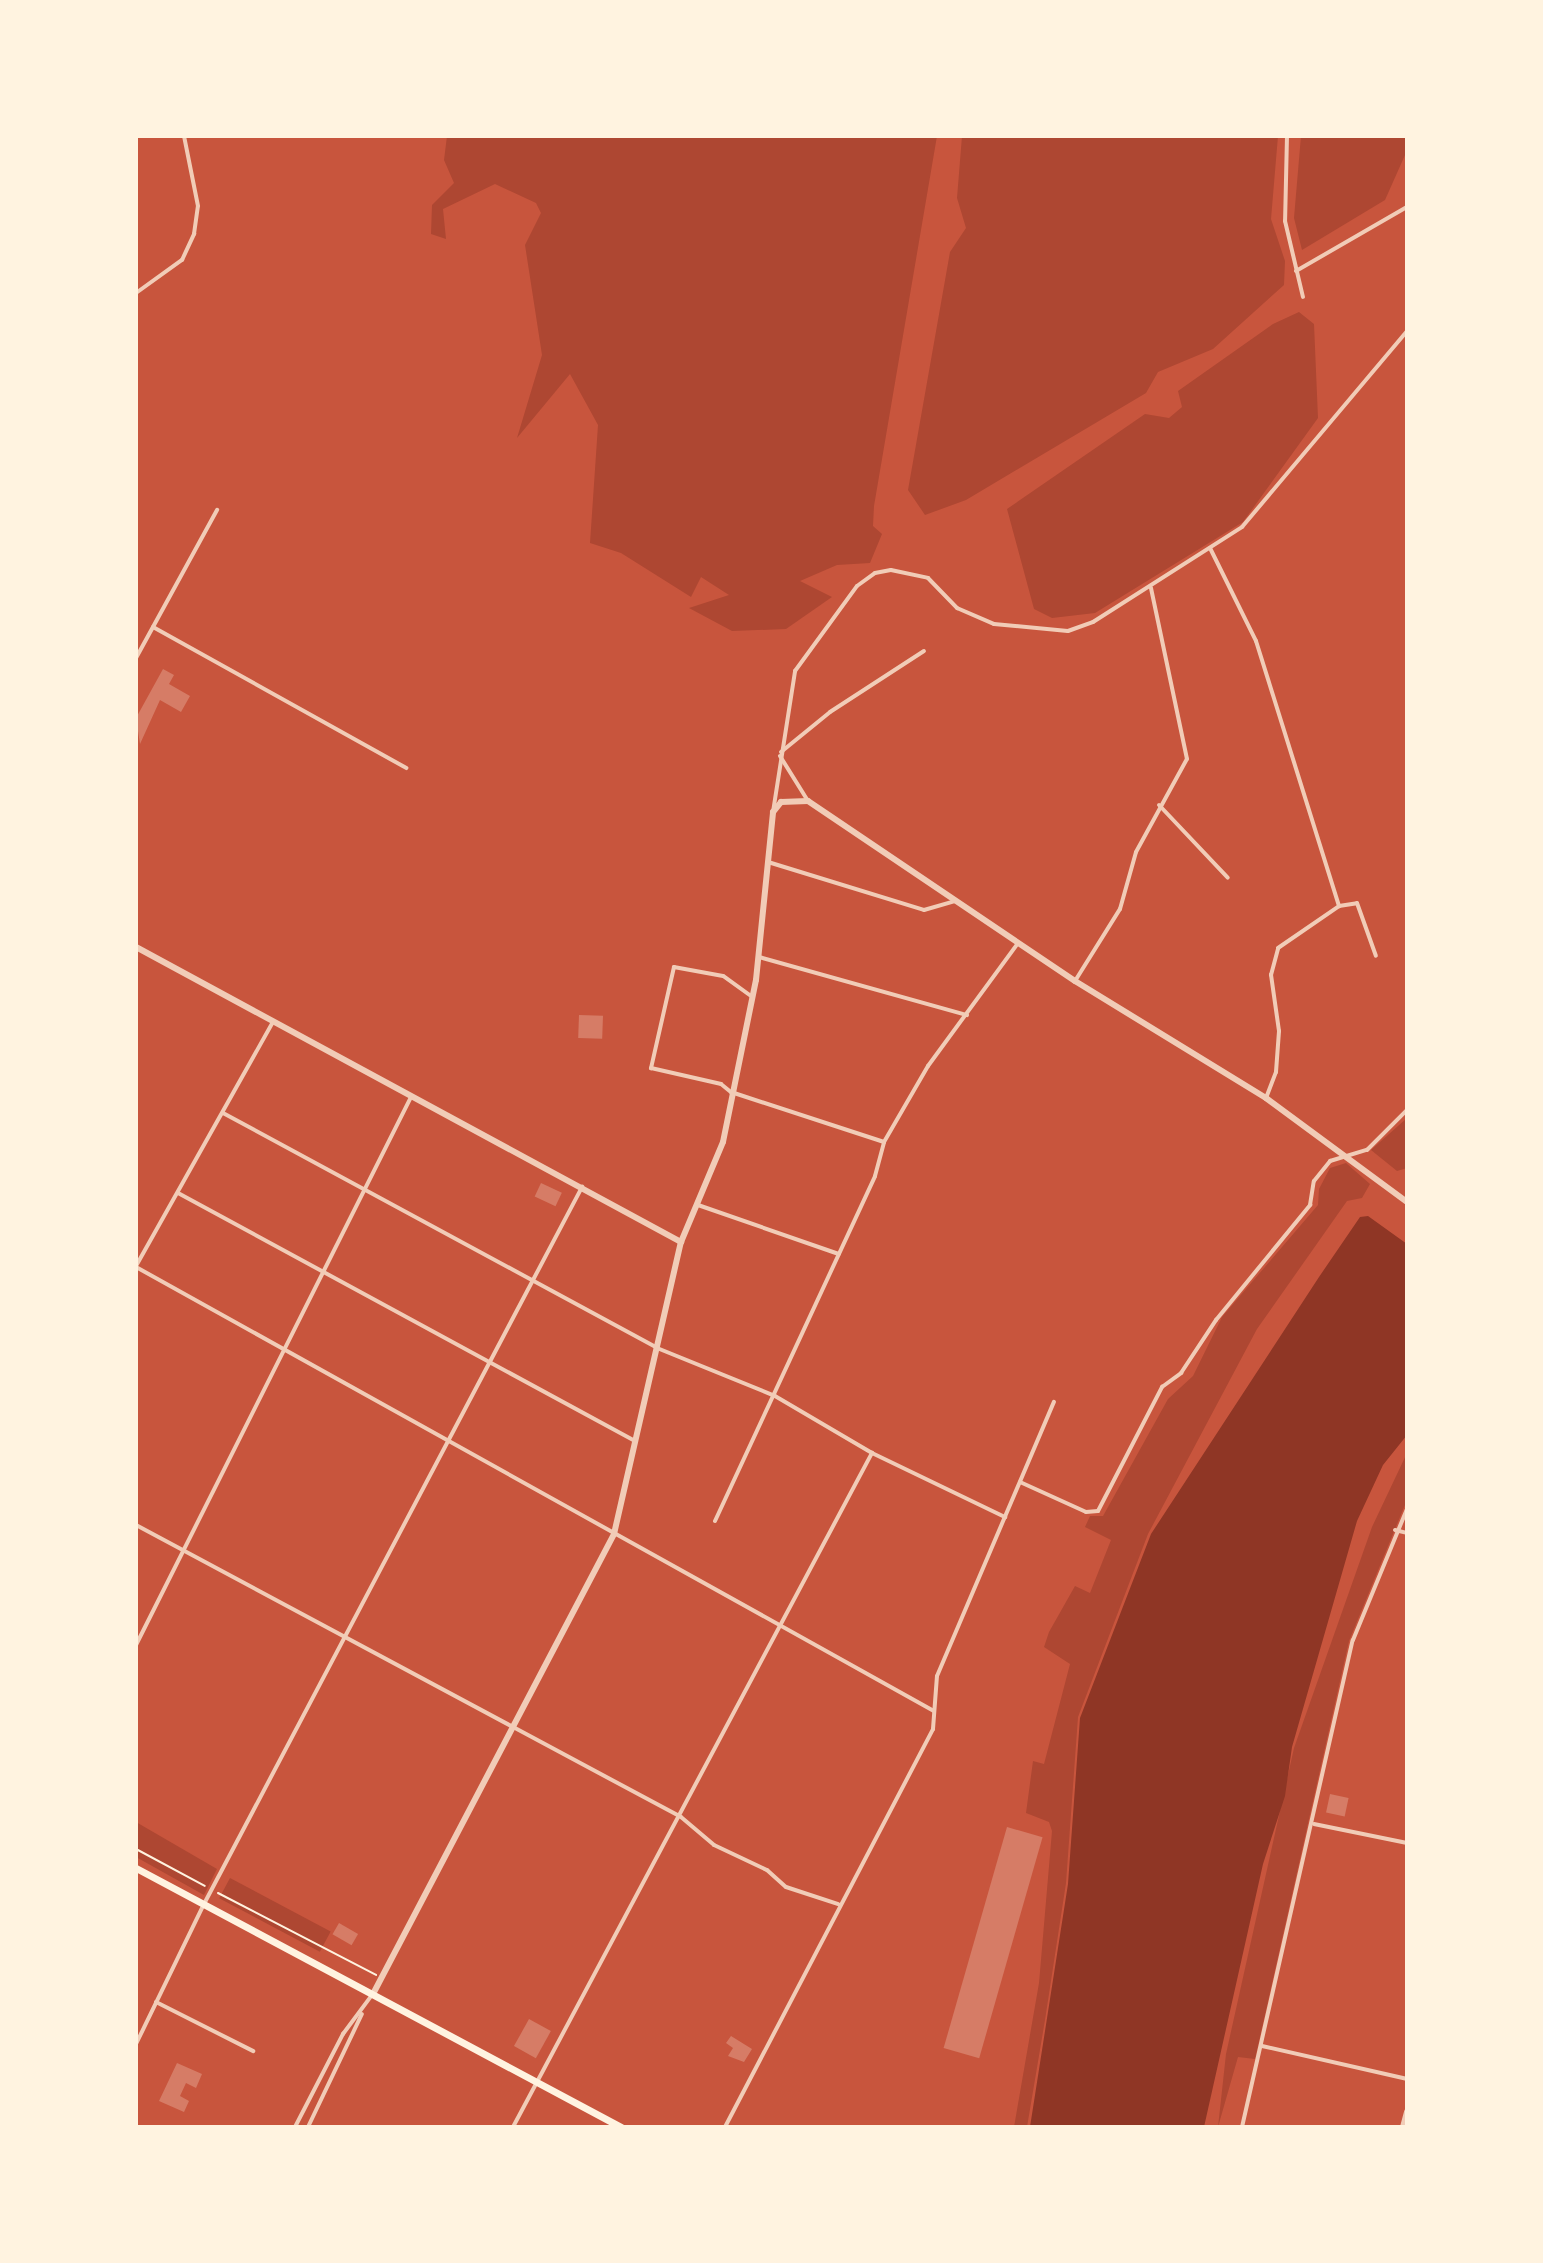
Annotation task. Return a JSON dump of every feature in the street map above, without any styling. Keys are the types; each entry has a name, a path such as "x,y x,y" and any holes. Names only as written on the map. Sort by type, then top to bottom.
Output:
{"main road":[{"path":"136,1868 621,2127"}],"street":[{"path":"136,293 182,260 194,234 198,206 184,136"},
{"path":"1287,136 1285,221 1303,297"},
{"path":"1296,271 1407,207"},
{"path":"308,2127 355,2038 363,2013 381,1977 614,1534 681,1242 723,1142 759,957 779,754 795,671 857,586 875,573 891,570 928,578 957,608 994,624 1034,631 1068,631 1093,622 1210,548 1259,508 1407,331"},
{"path":"136,658 217,510"},
{"path":"1210,548 1256,641 1339,906"},
{"path":"1075,981 1120,909 1136,852 1159,805 1187,759 1151,588"},
{"path":"153,627 406,768"},
{"path":"779,754 830,712 924,651"},
{"path":"779,754 808,801 1075,981 1266,1098 1349,1155 1407,1202"},
{"path":"773,812 788,798 808,801"},
{"path":"1159,805 1228,878"},
{"path":"768,862 924,910 955,901"},
{"path":"1266,1098 1276,1072 1279,1031 1271,975 1278,948 1339,906 1357,903 1376,956"},
{"path":"715,1521 875,1176 884,1142 1018,943"},
{"path":"136,947 681,1242"},
{"path":"759,957 967,1015"},
{"path":"751,996 723,976 674,967 651,1068 721,1084 731,1092 884,1142"},
{"path":"273,1022 136,1266 447,1444 934,1711"},
{"path":"136,1645 411,1097"},
{"path":"1020,1482 1086,1512 1098,1511 1162,1387 1181,1373 1216,1320 1310,1205 1314,1181 1330,1161 1367,1150 1407,1110"},
{"path":"223,1113 657,1348 775,1396 872,1453 1005,1517"},
{"path":"136,2044 204,1904 348,1637 582,1187"},
{"path":"178,1193 489,1366 635,1441"},
{"path":"696,1205 839,1254"},
{"path":"725,2127 838,1904 933,1729 937,1676 1054,1402"},
{"path":"513,2127 782,1629 872,1453"},
{"path":"1242,2127 1314,1824 1353,1640 1395,1530 1407,1509"},
{"path":"136,1525 515,1725 681,1817 714,1845 767,1870 786,1887 838,1904"},
{"path":"1395,1530 1407,1533"},
{"path":"1314,1824 1407,1843"},
{"path":"156,2002 253,2051"},
{"path":"295,2127 343,2034 363,2013"},
{"path":"1262,2046 1407,2079"},
{"path":"1403,2127 1407,2112"}],"path":[{"path":"136,1849 381,1977"}],"shaded area":[{"path":"447,136 937,136 874,506 873,526 882,534 870,563 837,565 800,581 832,597 786,629 732,631 689,608 729,595 701,577 691,597 621,553 590,543 598,425 570,374 517,438 542,355 525,245 541,213 536,203 495,184 443,209 446,239 431,234 432,205 454,183 444,160"},
{"path":"962,136 1278,136 1271,219 1285,261 1284,285 1213,349 1158,372 1146,393 966,500 925,515 908,490 950,252 966,228 957,198"},
{"path":"1301,136 1407,136 1405,155 1385,200 1302,250 1294,218"},
{"path":"1299,312 1314,324 1318,418 1243,522 1095,613 1052,618 1034,609 1007,509 1145,414 1169,418 1182,407 1178,391 1273,324"},
{"path":"1407,1118 1407,1168 1397,1171 1371,1150"},
{"path":"1346,1163 1370,1184 1362,1198 1347,1201 1257,1329 1148,1534 1078,1717 1066,1883 1045,2020 1027,2127 1014,2127 1039,1983 1052,1831 1049,1822 1026,1813 1033,1761 1044,1764 1070,1664 1044,1647 1075,1586 1090,1593 1111,1540 1085,1527 1090,1516 1103,1516 1168,1399 1193,1376 1222,1317 1318,1205 1319,1189 1330,1168"},
{"path":"1368,1216 1407,1244 1407,1435 1383,1465 1357,1521 1292,1747 1285,1796 1263,1864 1204,2127 1030,2127 1068,1884 1080,1718 1151,1534 1319,1277 1360,1217"},
{"path":"1407,1453 1407,1500 1349,1641 1255,2059 1238,2057 1218,2127 1226,2054 1294,1748 1372,1527"},
{"path":"136,1822 217,1869 204,1895 136,1857"},
{"path":"230,1878 331,1932 320,1952 219,1898"}],"building":[{"path":"163,669 174,675 169,684 190,696 181,712 160,700 140,744 136,718"},
{"path":"579,1015 603,1016 602,1039 578,1038"},
{"path":"541,1183 562,1193 556,1206 535,1197"},
{"path":"1330,1794 1349,1798 1345,1817 1326,1813"},
{"path":"1007,1827 1043,1837 979,2058 944,2048"},
{"path":"339,1923 358,1934 352,1945 332,1934"},
{"path":"529,2019 551,2031 536,2058 514,2046"},
{"path":"731,2036 752,2049 744,2062 728,2056 733,2048 726,2043"},
{"path":"177,2063 202,2074 196,2088 186,2083 180,2096 189,2101 184,2112 159,2101"}]}
